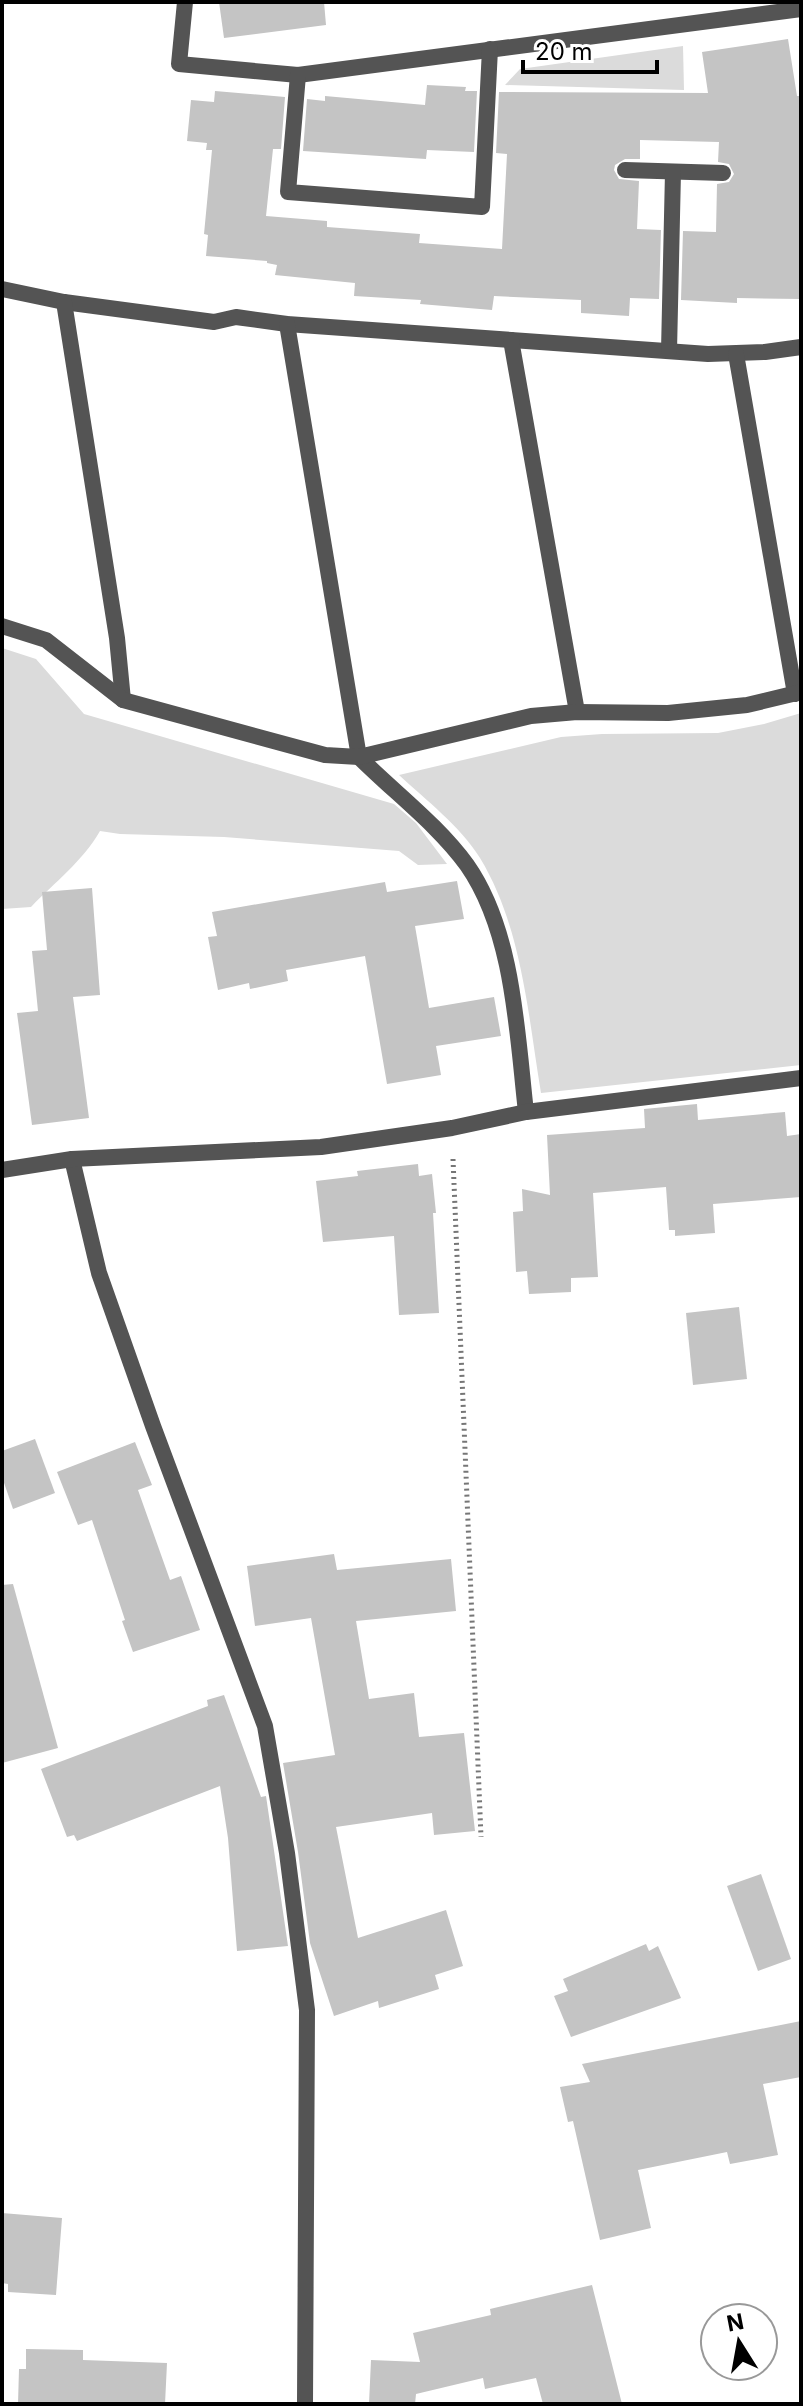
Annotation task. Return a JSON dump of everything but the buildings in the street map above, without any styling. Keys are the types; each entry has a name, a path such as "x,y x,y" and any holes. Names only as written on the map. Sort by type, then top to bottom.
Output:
{"street":[{"path":"185,2 179,64 298,75 801,9"},
{"path":"298,75 288,192 482,207 490,49"},
{"path":"625,170 723,173"},
{"path":"669,351 673,172"},
{"path":"2,289 64,302 214,322 236,317 287,324 736,354 801,347"},
{"path":"64,302 117,638 123,700"},
{"path":"287,324 359,757 435,826 468,867 488,904 504,950 526,1112"},
{"path":"511,340 577,712"},
{"path":"2,626 46,640 123,700 325,755 359,757 531,716 577,712 668,713 747,705 798,693 736,354"},
{"path":"2,1170 72,1159 321,1147 452,1128 526,1112 801,1078"},
{"path":"72,1159 99,1273 265,1726 287,1853 307,2010 305,2404"}],"path":[{"path":"452,1128 481,1837"}],"shaded area":[{"path":"683,46 684,90 505,85 520,69"},
{"path":"2,648 36,659 84,714 394,804 416,823 447,864 418,865 399,851 100,831 77,862 31,907 2,909"},
{"path":"801,713 801,1065 541,1093 521,972 494,885 463,835 399,775 561,737 718,733"}]}
